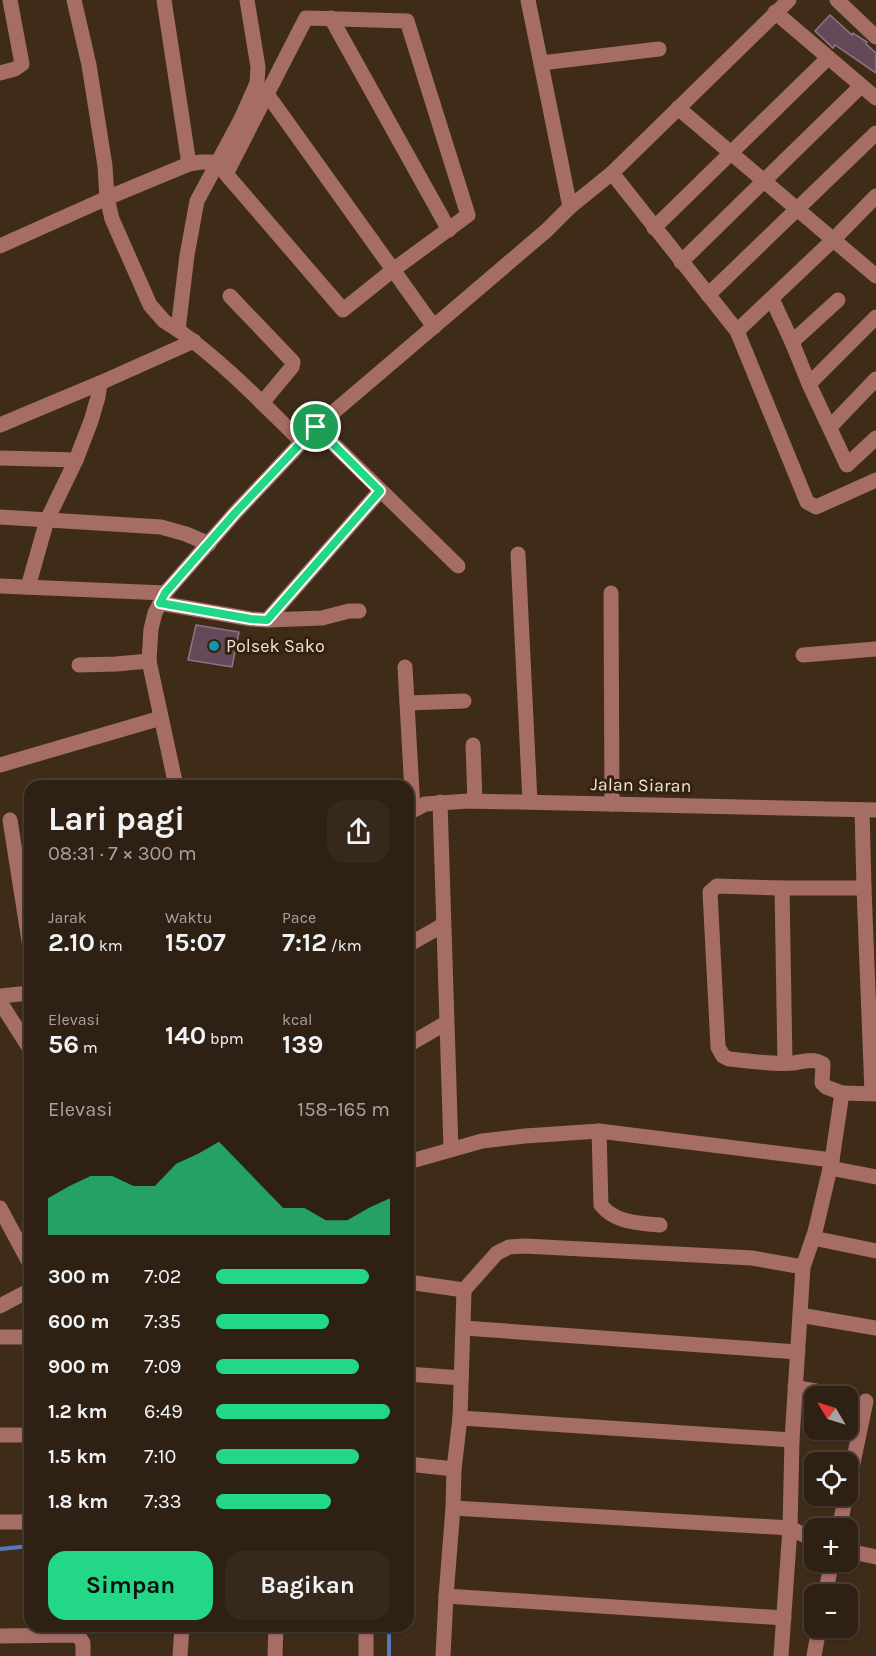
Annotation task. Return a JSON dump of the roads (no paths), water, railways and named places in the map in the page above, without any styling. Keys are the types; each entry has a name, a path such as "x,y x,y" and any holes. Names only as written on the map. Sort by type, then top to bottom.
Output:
{"street":[{"path":"0,73 20,67 22,64 10,0"},
{"path":"74,0 88,65 112,219 150,305 164,321 194,341 229,372 302,441"},
{"path":"164,0 189,164"},
{"path":"178,330 187,255 197,201 241,120 257,83 258,67 247,0"},
{"path":"528,0 570,207"},
{"path":"175,780 149,661 151,629 162,598 235,513 316,427 612,173 789,0"},
{"path":"837,0 876,36"},
{"path":"775,12 876,98"},
{"path":"306,18 331,18 408,21 468,214 343,310 226,174 306,18"},
{"path":"331,18 449,230"},
{"path":"541,63 660,49"},
{"path":"654,228 828,58"},
{"path":"681,262 861,86"},
{"path":"267,94 434,327"},
{"path":"678,108 876,276"},
{"path":"708,295 876,133"},
{"path":"0,246 189,164 218,162"},
{"path":"612,173 737,331 807,502 816,507 876,480"},
{"path":"737,331 873,205"},
{"path":"230,296 292,362 292,367 262,403"},
{"path":"771,299 857,490"},
{"path":"792,342 838,300"},
{"path":"809,384 876,317"},
{"path":"0,425 194,341"},
{"path":"830,427 876,379"},
{"path":"28,587 47,520 76,460 91,421 100,383"},
{"path":"316,427 458,566"},
{"path":"847,465 876,438"},
{"path":"0,459 76,460"},
{"path":"267,620 380,491"},
{"path":"0,517 160,527 186,534 209,544"},
{"path":"518,554 530,802"},
{"path":"0,586 162,598 251,619 322,618 349,611 359,611"},
{"path":"611,593 612,804"},
{"path":"803,655 876,649"},
{"path":"79,665 149,661"},
{"path":"405,668 410,780"},
{"path":"407,703 465,701"},
{"path":"0,765 161,718"},
{"path":"473,745 475,801"},
{"name":"Jalan Siaran","path":"414,810 425,804 475,801 869,810"},
{"path":"440,802 451,1149"},
{"path":"864,888 717,886 710,892 718,1047 723,1056 729,1059 785,1064 818,1061 823,1064 822,1083 826,1087 842,1093 874,1094 864,888 869,810"},
{"path":"10,820 24,909"},
{"path":"782,888 785,1064"},
{"path":"414,942 443,925"},
{"path":"0,996 24,994"},
{"path":"0,1002 24,1037"},
{"path":"414,1042 446,1023"},
{"path":"781,1656 803,1267 813,1238 831,1164 842,1093"},
{"path":"599,1131 601,1205 612,1216 637,1223 660,1225"},
{"path":"414,1160 482,1141 599,1131 831,1164 876,1177"},
{"path":"0,1208 24,1253"},
{"path":"813,1238 876,1251"},
{"path":"443,1656 454,1470 460,1418 464,1290 497,1253 509,1247 525,1246 752,1258 803,1267"},
{"path":"414,1283 464,1290"},
{"path":"0,1306 24,1293"},
{"path":"800,1315 876,1328"},
{"path":"464,1328 798,1352"},
{"path":"0,1337 24,1337"},
{"path":"414,1374 461,1378"},
{"path":"795,1387 804,1389"},
{"path":"857,1452 871,1402"},
{"path":"460,1418 792,1440"},
{"path":"0,1435 24,1435"},
{"path":"414,1465 454,1470"},
{"path":"453,1508 790,1528 804,1535"},
{"path":"0,1522 24,1522"},
{"path":"858,1553 876,1557"},
{"path":"446,1596 784,1618"},
{"path":"180,1656 182,1632"},
{"path":"275,1656 276,1632"},
{"path":"366,1632 366,1656"},
{"path":"0,1636 78,1635 83,1643 83,1656"},
{"path":"813,1656 817,1638"}],"waterway":[{"path":"0,1549 24,1547"},
{"path":"389,1632 389,1656"}],"place":[{"name":"Polsek Sako","path":"214,646"}]}
